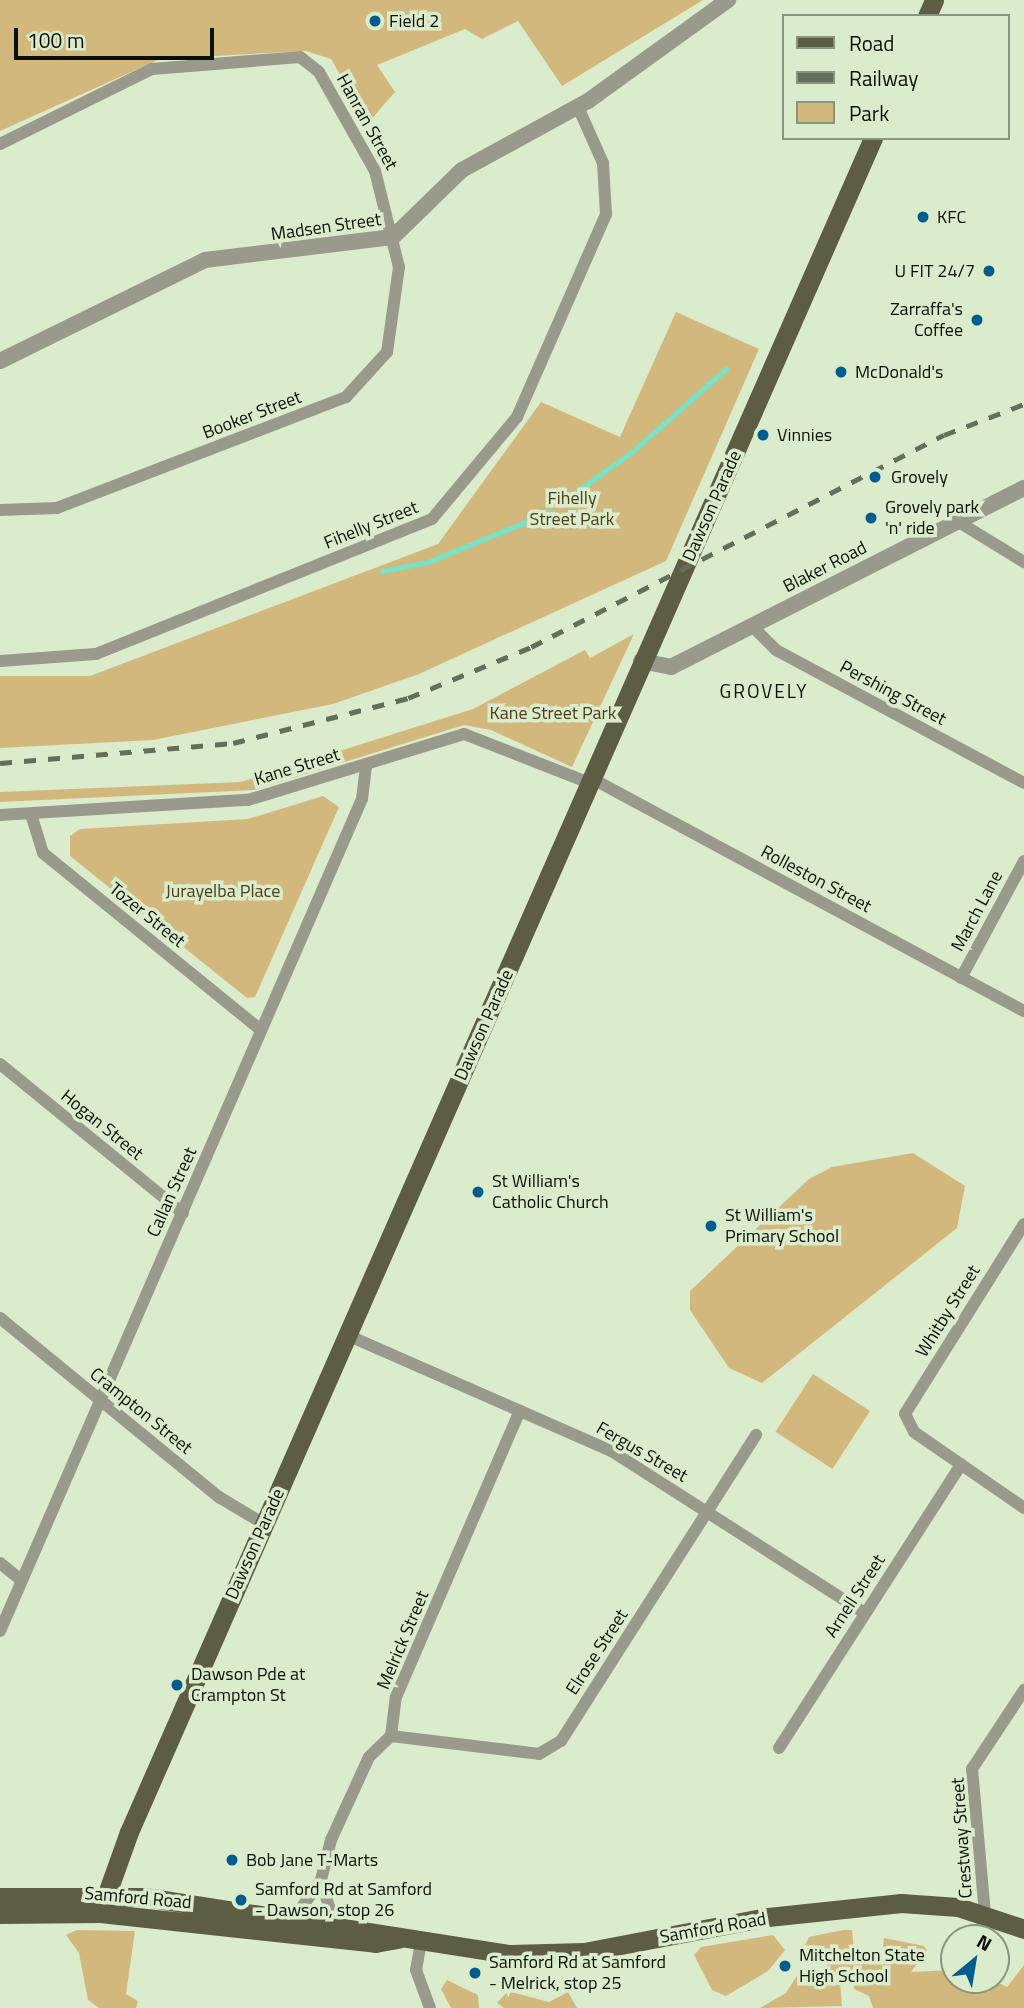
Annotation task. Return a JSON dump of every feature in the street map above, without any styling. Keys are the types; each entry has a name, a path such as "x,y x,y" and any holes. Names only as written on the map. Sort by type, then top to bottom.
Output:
{"main road":[{"name":"Dawson Parade","path":"100,1913 106,1893 264,1524 872,140"},
{"name":"Samford Road","path":"0,1897 106,1893 334,1923 399,1939 557,1955 870,1906 939,1904 985,1914 1024,1929"},
{"name":"Samford Road","path":"0,1914 100,1913 375,1943 399,1939"}],"street":[{"name":"Madsen Street","path":"0,361 205,260 393,237 462,170 578,107 728,0"},
{"name":"Hanran Street","path":"0,144 152,69 300,57 320,72 375,171 393,237"},
{"name":"Fihelly Street","path":"0,661 96,654 432,519 517,417 606,214 603,163 578,107"},
{"name":"Booker Street","path":"0,510 57,508 346,397 372,371 391,338 399,290 393,237"},
{"name":"Blaker Road","path":"641,661 671,667 1024,488"},
{"path":"957,521 1024,562"},
{"name":"Pershing Street","path":"752,626 776,650 1024,783"},
{"name":"Kane Street","path":"0,815 248,800 471,735 591,781"},
{"name":"Callan Street","path":"0,1631 98,1399 183,1213 362,799 366,764"},
{"name":"Rolleston Street","path":"591,781 1024,1011"},
{"name":"Tozer Street","path":"31,814 43,853 261,1030"},
{"name":"March Lane","path":"961,978 1024,861"},
{"name":"Hogan Street","path":"0,1064 183,1213"},
{"name":"Whitby Street","path":"961,1464 905,1419 1024,1224"},
{"name":"Crampton Street","path":"0,1318 219,1497 264,1524"},
{"name":"Fergus Street","path":"347,1335 613,1452 865,1613"},
{"name":"Melrick Street","path":"391,1736 396,1697 520,1411"},
{"name":"Elrose Street","path":"391,1736 539,1754 561,1741 709,1513 756,1435"},
{"path":"961,1464 1024,1508"},
{"name":"Arnell Street","path":"779,1748 961,1464"},
{"path":"0,1563 21,1580"},
{"name":"Crestway Street","path":"985,1914 972,1769 1024,1689"},
{"path":"295,1917 321,1880 353,1792 369,1757 391,1736"},
{"path":"321,1880 334,1923"},
{"path":"421,1942 416,1974 430,2008"}],"green space":[{"path":"0,0 703,0 562,86 518,21 482,39 465,29 377,65 395,92 368,123 331,59 306,51 160,59 0,131"},
{"name":"Fihelly Street Park","path":"676,312 759,349 666,561 419,674 333,704 153,740 0,748 0,676 90,676 438,544 541,402 620,437"},
{"name":"Kane Street Park","path":"634,634 572,767 491,730 464,725 254,790 0,802 0,792 241,782 473,709 585,650 590,658"},
{"name":"Jurayelba Place","path":"323,796 339,807 255,997 247,998 70,856 70,836 80,829 248,819"},
{"path":"913,1153 965,1186 957,1228 762,1383 729,1368 690,1310 690,1291 809,1179 832,1167"},
{"path":"813,1374 870,1411 832,1469 775,1432"},
{"path":"77,1930 135,1931 126,1994 138,2001 136,2008 99,2008 88,2000 79,1953 66,1935"},
{"path":"852,1930 854,1950 875,1964 882,1961 884,1938 924,1946 927,1951 911,1972 940,1971 940,1994 1010,1994 1010,1983 1024,1965 1024,2008 873,2008 869,1996 854,1989 854,1968 840,1981 842,2006 760,2008 786,1993 801,1969 825,1985 828,1952 805,1945 809,1937"},
{"path":"773,1935 785,1950 768,1971 726,1996 712,1990 694,1955 701,1947"},
{"path":"447,1980 478,1995 479,2008 451,2008 441,1989"},
{"path":"508,1991 549,2002 568,1992 577,2008 504,2008 497,2003"}],"waterway":[{"path":"559,504 633,451 726,369"},
{"path":"382,571 428,562 550,512"}],"railway":[{"path":"0,763 233,743 408,698 531,647 944,435 1024,404"}],"place":[{"name":"Field 2","path":"375,21"},
{"name":"KFC","path":"923,217"},
{"name":"U FIT 24/7","path":"989,271"},
{"name":"Zarraffa's Coffee","path":"977,320"},
{"name":"McDonald's","path":"841,372"},
{"name":"Vinnies","path":"763,435"},
{"name":"Grovely","path":"875,477"},
{"name":"Grovely park 'n' ride","path":"871,518"},
{"name":"St William's Catholic Church","path":"478,1192"},
{"name":"St William's Primary School","path":"711,1226"},
{"name":"Dawson Pde at Crampton St","path":"177,1685"},
{"name":"Bob Jane T-Marts","path":"232,1860"},
{"name":"Samford Rd at Samford - Dawson, stop 26","path":"241,1900"},
{"name":"Mitchelton State High School","path":"785,1966"},
{"name":"Samford Rd at Samford - Melrick, stop 25","path":"475,1973"}],"district":[{"name":"GROVELY","path":"764,691"}]}
